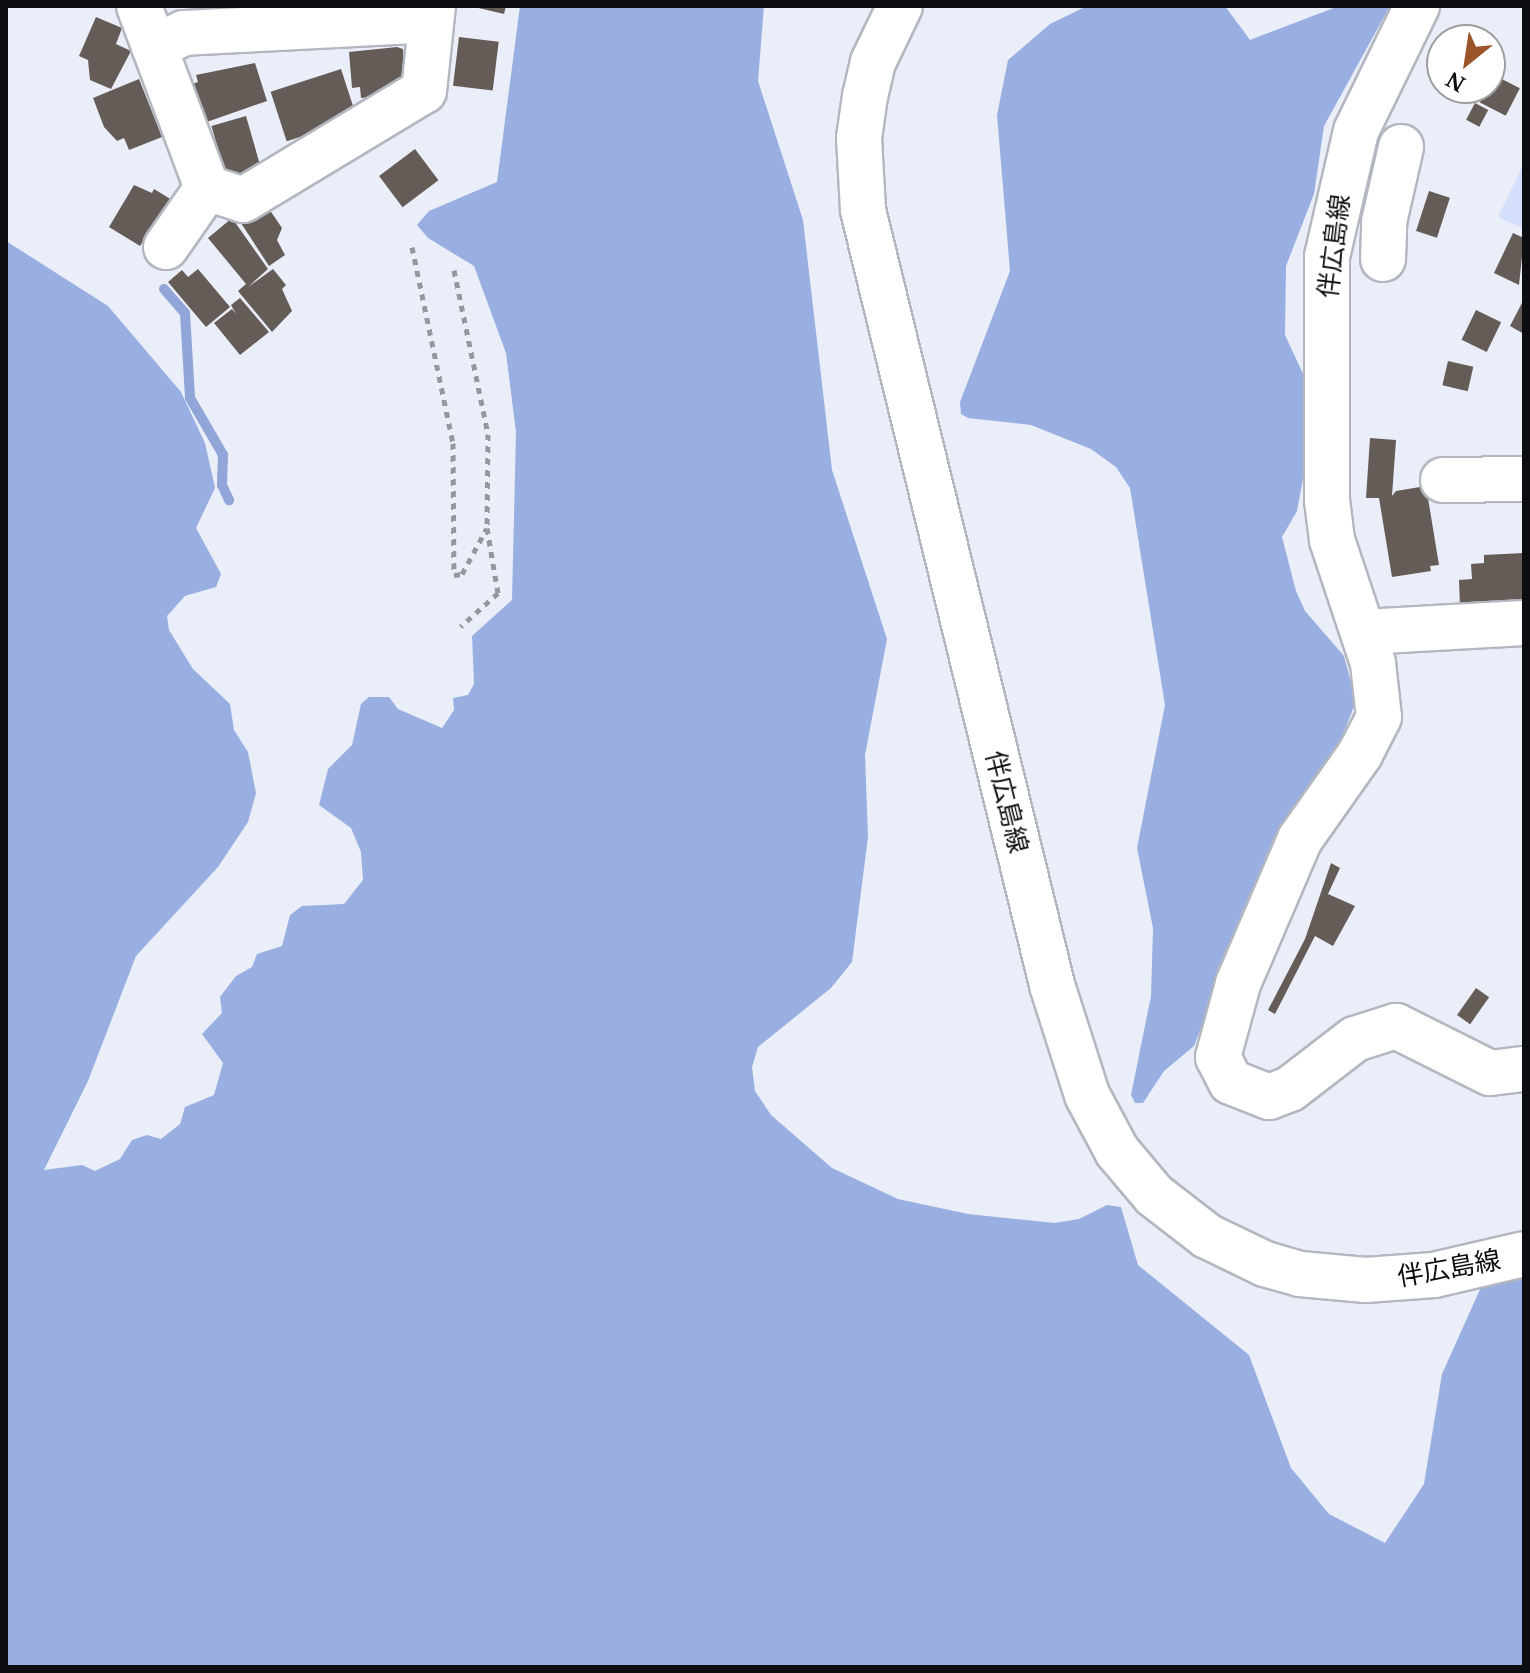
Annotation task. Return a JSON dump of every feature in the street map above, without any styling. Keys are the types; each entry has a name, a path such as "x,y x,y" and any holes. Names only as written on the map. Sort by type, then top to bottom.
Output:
{"main road":[{"path":"139,6 207,188"},
{"name":"伴広島線","path":"900,6 873,62 865,96 859,138 863,210 1052,985 1093,1106 1117,1151 1154,1195 1207,1236 1265,1264 1300,1274 1366,1280 1434,1275 1524,1254"},
{"name":"伴広島線","path":"1417,6 1356,131 1327,257 1327,500 1332,540 1364,632 1378,689 1379,717 1360,754 1300,839 1223,1025 1221,1070 1250,1094 1269,1097 1290,1089 1355,1039 1396,1026 1490,1073 1524,1069"},
{"path":"154,47 184,33 432,13 424,91 243,200 207,188"},
{"path":"1383,259 1384,222 1401,147"},
{"path":"166,247 207,188"},
{"path":"1443,480 1524,479"},
{"path":"1364,632 1524,623"}],"path":[{"path":"412,247 453,443 454,575 462,574 487,528"},
{"path":"454,270 488,434 487,528 498,593 461,626"}],"shaded area":[{"path":"520,6 764,6 758,81 803,220 832,470 887,639 865,755 868,837 852,962 831,988 758,1047 752,1067 755,1091 771,1115 832,1168 898,1199 968,1214 1055,1223 1079,1219 1107,1205 1121,1207 1138,1265 1249,1355 1291,1468 1329,1514 1385,1543 1424,1484 1442,1374 1482,1285 1524,1276 1524,1667 6,1667 6,241 108,306 181,392 205,443 215,488 196,528 221,574 216,587 185,596 167,616 169,630 193,669 230,704 234,730 248,752 256,793 248,822 218,867 136,956 88,1081 44,1170 82,1165 95,1171 120,1159 132,1140 147,1135 161,1139 180,1124 185,1107 214,1095 223,1063 202,1034 222,1013 220,997 236,976 252,967 257,954 282,946 290,915 302,906 344,904 363,880 361,852 351,828 319,805 328,769 352,745 361,704 369,697 389,697 398,709 442,728 454,710 453,698 468,695 474,684 472,636 512,600 516,432 506,353 474,266 428,238 417,225 429,211 497,182"},
{"path":"1087,6 1225,6 1250,40 1339,6 1390,6 1324,126 1314,194 1286,266 1285,335 1305,378 1303,479 1297,511 1282,537 1296,591 1305,611 1344,656 1356,701 1336,753 1275,838 1194,1046 1164,1071 1143,1103 1135,1103 1131,1095 1151,996 1153,928 1137,848 1165,705 1130,488 1116,467 1091,449 1031,425 968,418 961,414 960,402 1010,271 997,115 1008,60 1050,24"},
{"path":"1524,163 1524,229 1498,217"}],"building":[{"path":"470,6 506,6 504,14"},
{"path":"96,17 122,28 116,44 131,51 111,89 90,80 88,60 79,56"},
{"path":"459,37 499,42 493,91 453,86"},
{"path":"403,49 404,63 398,95 361,98 360,87 352,88 349,52"},
{"path":"255,63 267,101 201,124 189,85 198,82 196,75"},
{"path":"341,69 357,118 287,141 271,92"},
{"path":"139,79 162,137 129,150 124,138 117,141 104,127 93,98"},
{"path":"1506,81 1520,88 1506,116 1483,104 1506,104"},
{"path":"1474,104 1488,110 1479,127 1466,120"},
{"path":"246,116 262,171 227,181 211,126"},
{"path":"415,149 438,180 403,207 379,176"},
{"path":"134,185 152,193 154,189 177,203 153,243 145,238 140,246 109,227"},
{"path":"1429,191 1450,198 1437,238 1416,231"},
{"path":"265,203 282,228 277,240 285,255 269,266 239,220"},
{"path":"232,218 268,269 248,287 273,269 286,285 282,289 292,311 272,332 238,291 246,284 208,238"},
{"path":"1513,233 1524,238 1519,285 1494,273"},
{"path":"198,269 230,307 206,327 168,282 182,270 188,277"},
{"path":"240,298 269,332 240,355 214,323 232,309 236,314 231,305"},
{"path":"1524,299 1524,334 1510,326"},
{"path":"1476,310 1501,322 1487,352 1462,340"},
{"path":"1448,361 1473,367 1468,391 1442,385"},
{"path":"1370,438 1396,440 1392,496 1396,491 1426,486 1439,565 1430,566 1431,571 1392,577 1379,498 1366,498"},
{"path":"1524,553 1524,599 1460,607 1459,580 1472,579 1471,564 1484,563 1484,555"},
{"path":"1331,863 1340,868 1328,894 1355,906 1333,946 1315,936 1275,1014 1268,1010 1305,939"},
{"path":"1476,988 1489,997 1470,1024 1457,1015"}],"waterway":[{"path":"164,289 185,313 190,398 223,455 222,485 229,500"}]}
